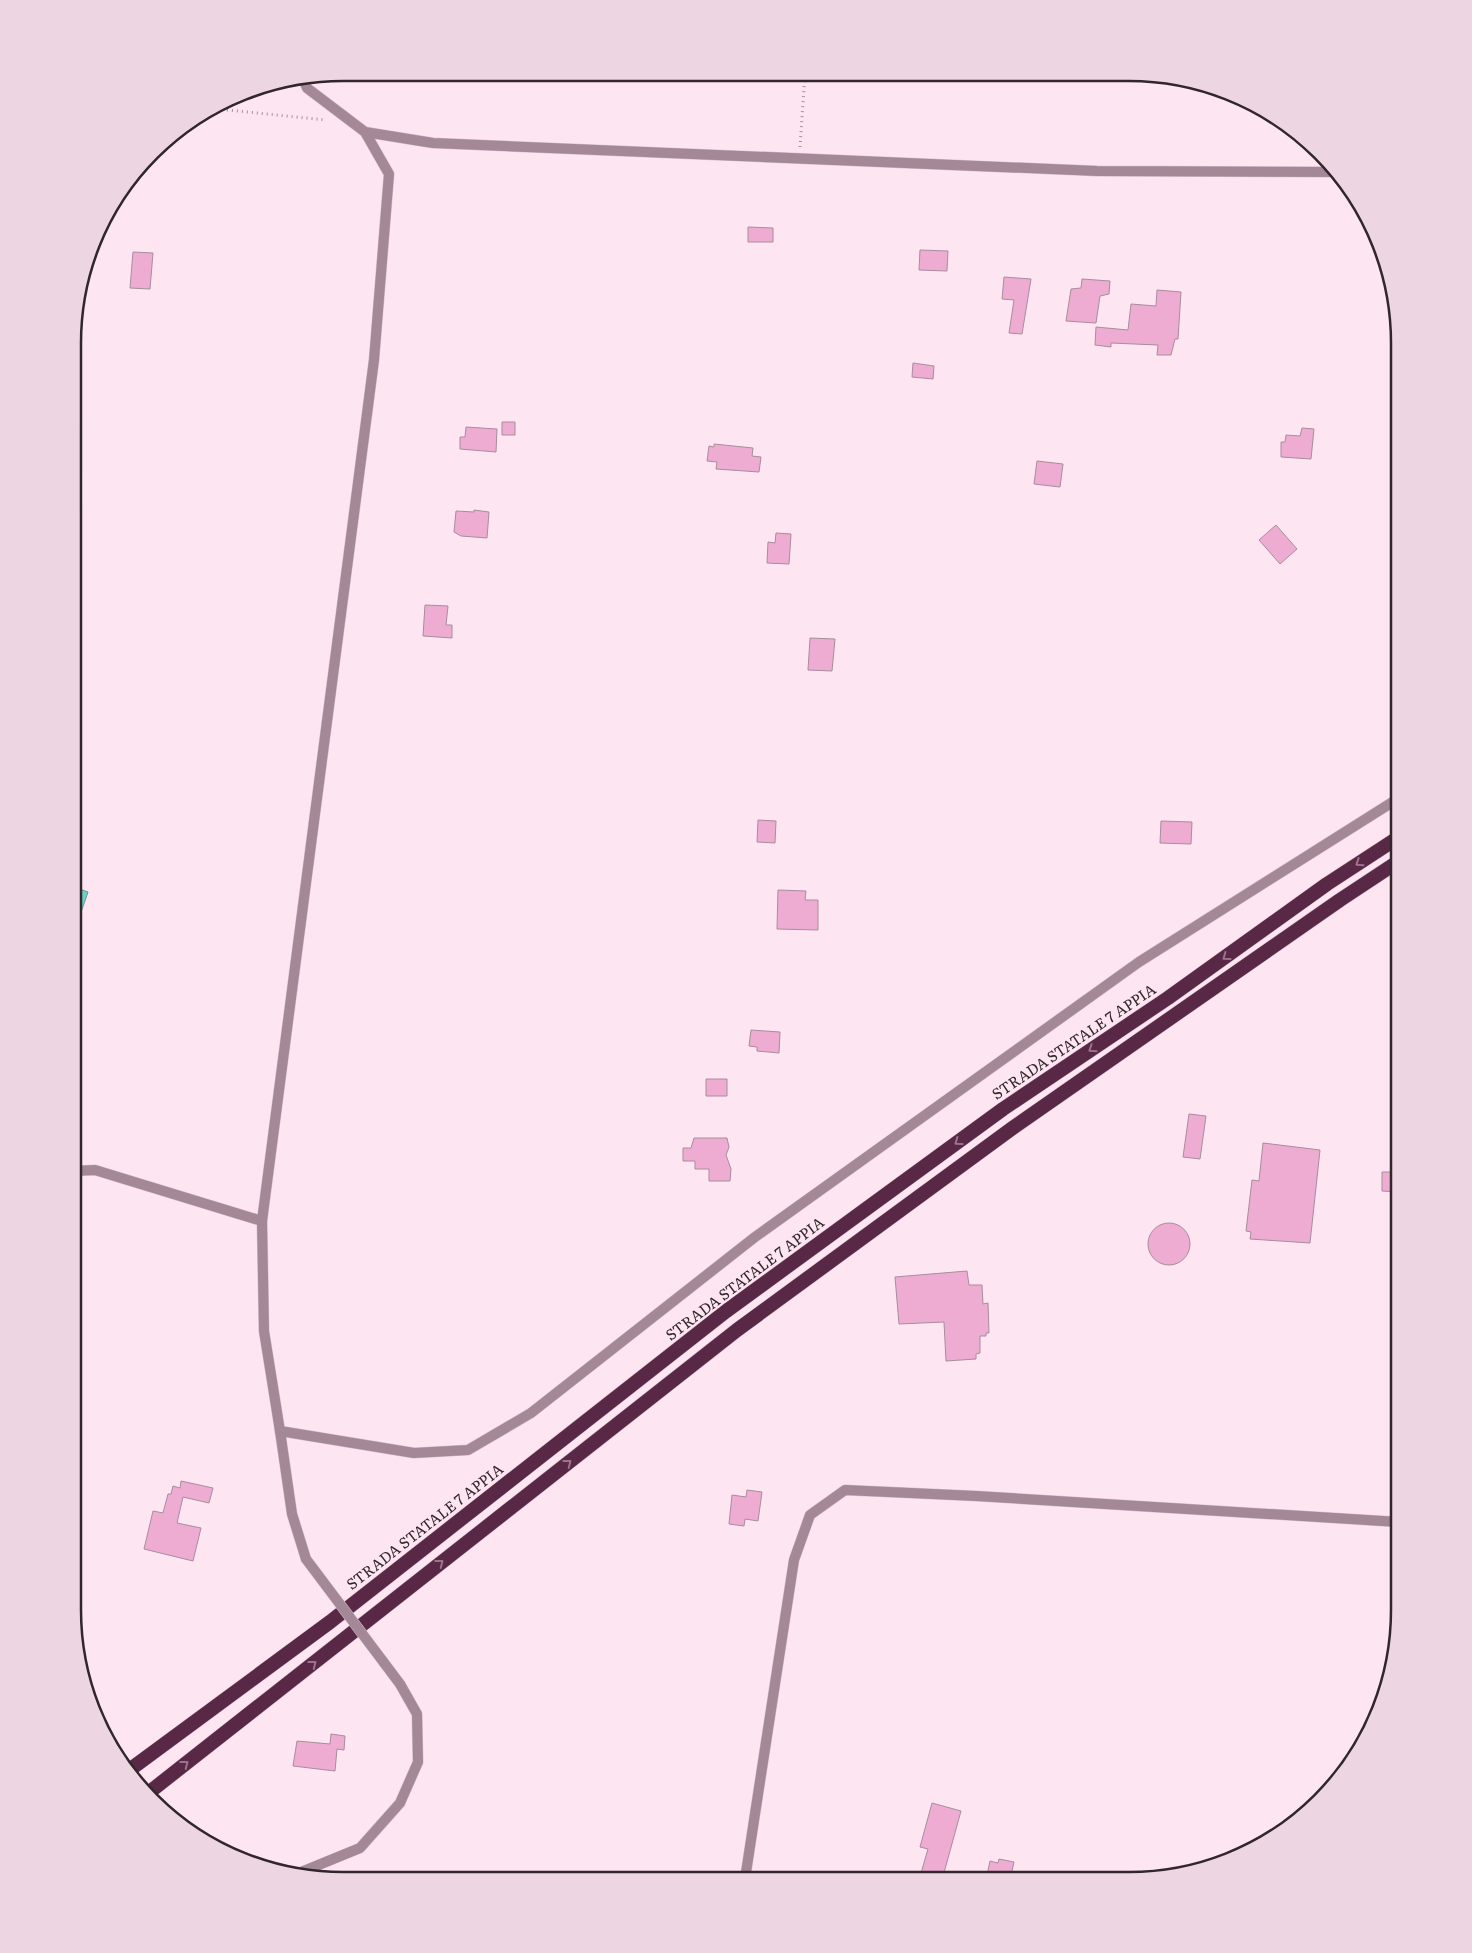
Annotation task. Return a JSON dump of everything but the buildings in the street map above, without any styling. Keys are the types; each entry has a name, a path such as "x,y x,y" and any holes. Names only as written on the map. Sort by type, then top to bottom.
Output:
{"highway":[{"name":"STRADA STATALE 7 APPIA","path":"134,1767 330,1622 725,1312 1002,1109 1168,998 1327,884 1391,841"},
{"path":"153,1790 738,1330 1014,1127 1391,866"}],"street":[{"path":"305,84 307,88 365,132 389,174 374,360 262,1221 264,1331 292,1514 306,1559 400,1684 417,1714 418,1762 400,1803 360,1848 307,1870"},
{"path":"365,132 434,143 1097,171 1328,172"},
{"path":"280,1431 414,1453 468,1450 532,1413 754,1237 1139,962 1391,803"},
{"path":"81,1171 95,1170 262,1221"},
{"path":"745,1872 794,1560 810,1515 845,1490 976,1496 1391,1522"}],"path":[{"path":"799,158 804,81"},
{"path":"222,110 352,122"}],"shaded area":[{"path":"81,890 88,892 81,912"}]}
